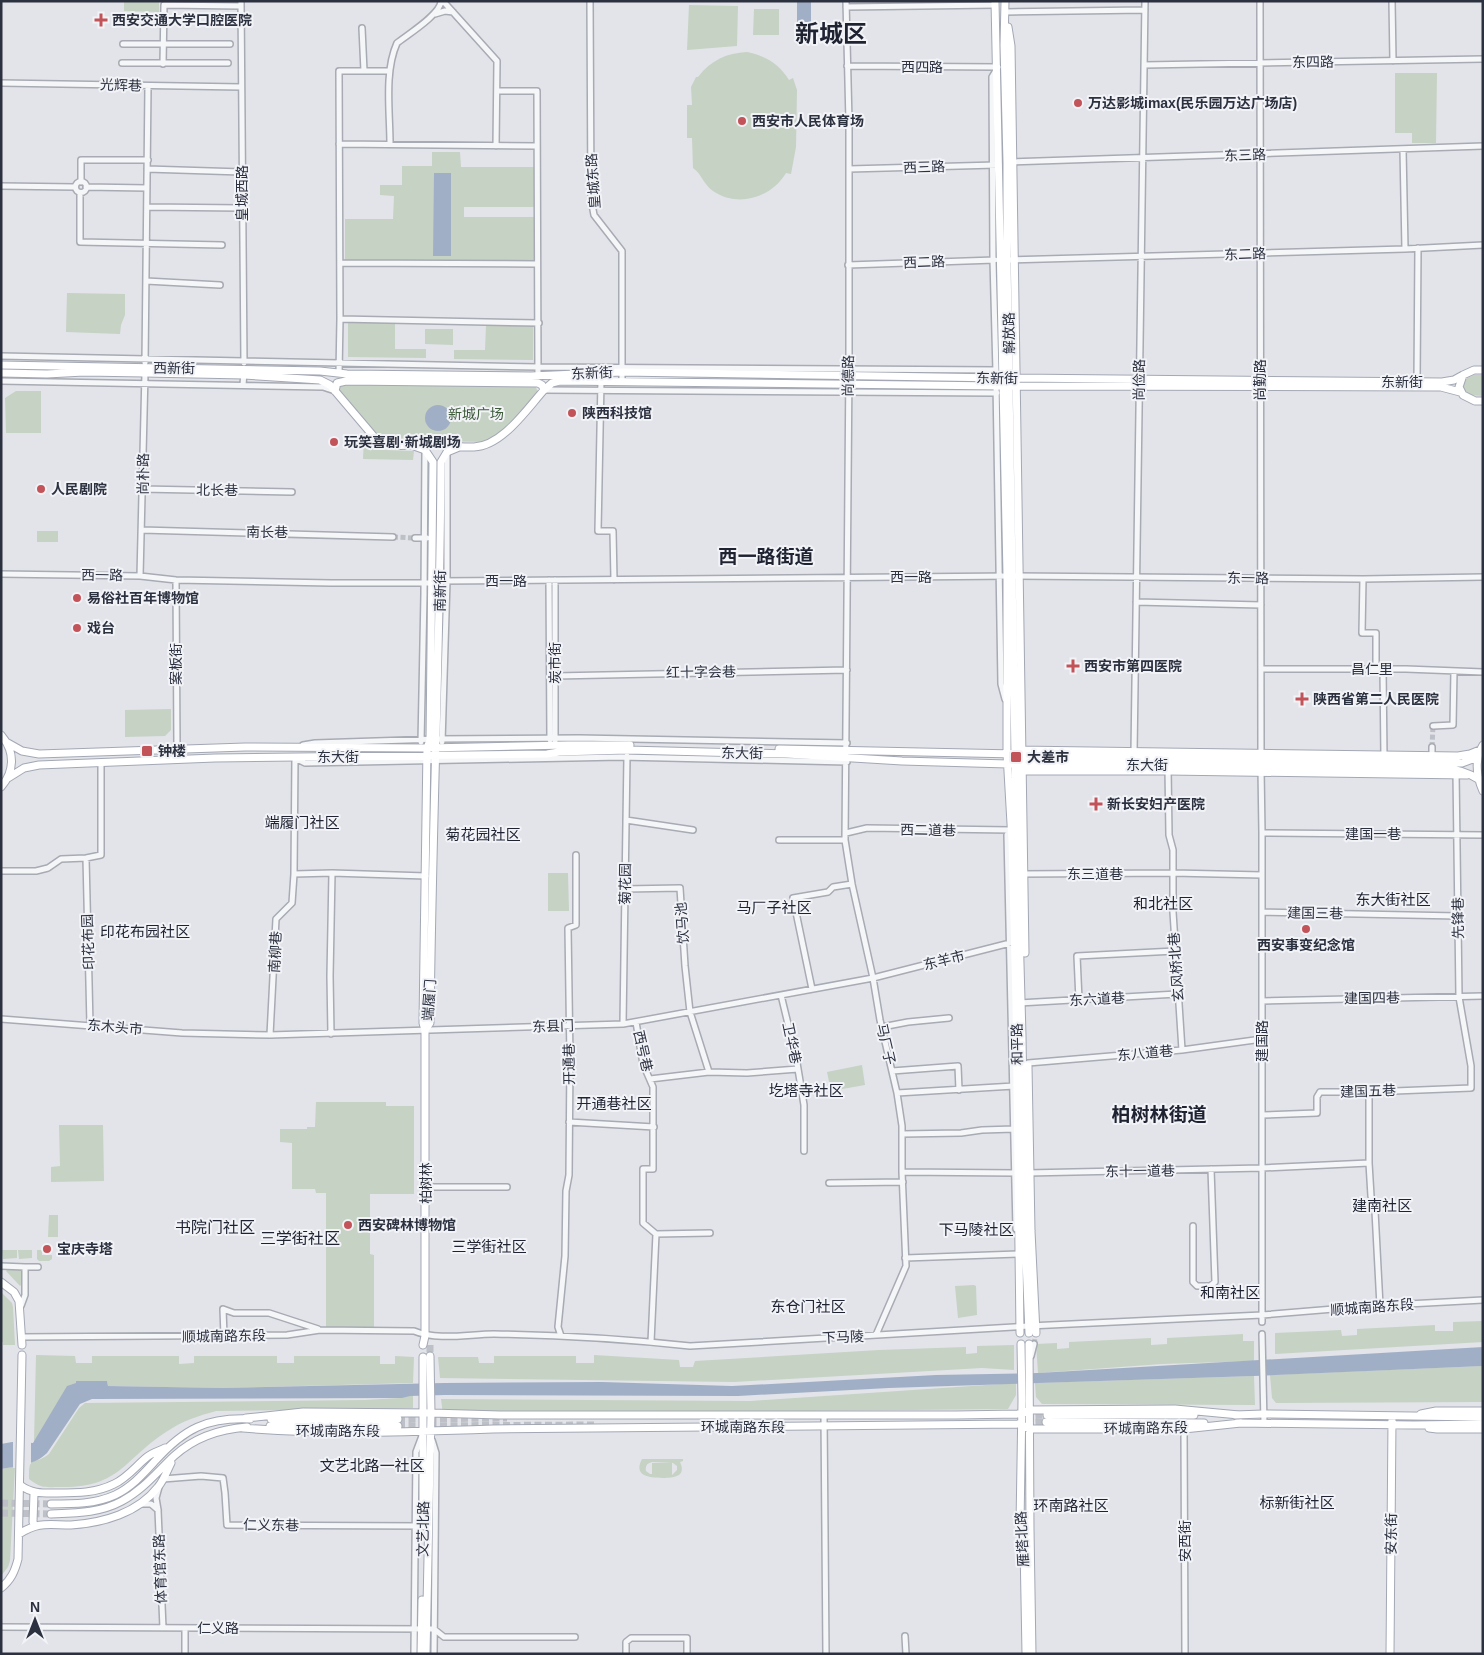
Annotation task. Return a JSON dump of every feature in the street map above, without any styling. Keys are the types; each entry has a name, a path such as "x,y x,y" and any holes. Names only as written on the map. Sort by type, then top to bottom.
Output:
{"main road":[{"name":"解放路","path":"1005,1 1005,84 1010,162 1004,260 1004,388 1009,576 1019,760"},
{"name":"解放路","path":"995,3 998,67 996,165 1004,260"},
{"path":"1006,12 1011,46 1012,76 1010,162"},
{"path":"1005,84 1012,76"},
{"path":"1004,260 1004,388 1009,576"},
{"name":"西新街","path":"1,365 320,371 346,377 533,378"},
{"name":"西新街","path":"1,373 46,374 145,367"},
{"name":"西新街","path":"244,369 320,380 330,384 334,391 380,442 390,445 414,446"},
{"name":"东新街","path":"533,378 622,369 1004,376 1139,384"},
{"name":"东新街","path":"544,390 552,383 560,381 848,384 1004,388 1139,384 1417,382 1454,380 1474,370 1483,370"},
{"path":"320,371 346,377"},
{"path":"1460,392 1459,382 1463,375"},
{"path":"334,391 337,383 346,377"},
{"path":"414,446 432,444 462,447 488,444 500,437 544,390 541,384 533,378"},
{"name":"东新街","path":"1260,384 1441,387 1460,392 1467,398 1475,401 1483,401"},
{"name":"南新街","path":"414,446 425,450 433,462 428,538 428,584 437,742"},
{"name":"南新街","path":"437,742 444,581 441,462 447,452 462,447"},
{"name":"解放路","path":"1007,752 1009,576"},
{"path":"1,735 12,757 11,770 1,787"},
{"name":"东大街","path":"6,742 22,751 38,754 177,749 423,745 437,742 552,742 627,751"},
{"name":"端履门","path":"429,876 439,758 437,742"},
{"name":"端履门","path":"423,745 429,876 430,1023 425,1030"},
{"name":"东大街","path":"8,778 19,770 34,765 215,758 439,758 559,752 627,751 1007,752 1019,760 1168,768 1384,758 1432,759 1462,763 1480,751"},
{"path":"1480,751 1475,777 1483,791"},
{"name":"和平路","path":"1007,752 1012,841 1012,943 1021,1003 1015,1086 1016,1129 1032,1329"},
{"name":"东大街","path":"846,753 902,761 1008,768 1019,760 1134,755 1456,772 1475,777"},
{"name":"和平路","path":"1019,760 1021,874 1020,1330"},
{"path":"1021,1003 1028,1063 1021,1173"},
{"name":"柏树林","path":"425,1030 425,1336 427,1345"},
{"path":"1,1282 17,1296 21,1306 22,1345"},
{"path":"1020,1344 1025,1363 1026,1400 1021,1424 1029,1429"},
{"path":"1025,1363 1032,1344"},
{"path":"1,1588 11,1579 16,1570 18,1559 22,1355"},
{"name":"文艺北路","path":"426,1356 427,1413 419,1526 426,1654"},
{"name":"雁塔北路","path":"1026,1400 1029,1410 1032,1654"},
{"name":"环城南路东段","path":"52,1504 96,1502 117,1494 141,1476 169,1446 187,1432 207,1423 228,1419 303,1412 500,1415 824,1415 1022,1414 1029,1410 1175,1409 1239,1415"},
{"name":"环城南路东段","path":"1413,1416 1436,1411 1483,1411"},
{"name":"环城南路东段","path":"1483,1417 1263,1414 1047,1419 1392,1425 1483,1424"},
{"name":"安东街","path":"1390,1654 1392,1415"},
{"name":"环城南路东段","path":"51,1514 91,1512 113,1505 140,1489 182,1449 211,1434 225,1430 398,1422 246,1418"},
{"name":"环城南路东段","path":"1029,1429 1184,1429 1240,1423"},
{"name":"雁塔北路","path":"1021,1424 1020,1524 1024,1545 1026,1654"},
{"name":"环城南路东段","path":"243,1428 291,1432 1021,1424"},
{"name":"环城南路东段","path":"1414,1425 1437,1429 1483,1429"},
{"name":"文艺北路","path":"422,1654 424,1629 426,1431"},
{"path":"20,1485 28,1491 34,1492 99,1490 115,1484 132,1472 148,1456 169,1446"},
{"path":"19,1534 34,1526 97,1522 120,1515 151,1495 159,1486 174,1457"},
{"path":"34,1492 34,1526"}],"street":[{"path":"390,144 389,71 397,43 435,14 442,1 496,61 496,146"},
{"name":"皇城东路","path":"590,1 591,199 594,215 622,251 622,381"},
{"name":"尚俭路","path":"1134,755 1145,1"},
{"name":"尚勤路","path":"1260,1 1261,763"},
{"path":"1392,1 1393,60"},
{"path":"846,4 995,3"},
{"path":"163,64 164,5 241,4"},
{"name":"皇城西路","path":"241,4 244,385"},
{"name":"尚德路","path":"846,4 849,169 846,753"},
{"path":"1006,12 1145,10"},
{"path":"435,14 445,11 453,12"},
{"path":"362,28 364,71"},
{"path":"123,44 230,44"},
{"name":"东四路","path":"1144,65 1483,59"},
{"path":"122,62 163,64 228,63"},
{"name":"西四路","path":"847,66 998,67"},
{"path":"338,374 340,319 339,71 389,71"},
{"name":"光辉巷","path":"1,83 241,87"},
{"name":"尚朴路","path":"140,576 145,367 148,86"},
{"path":"497,91 537,91 539,323 538,367 533,378"},
{"path":"339,144 537,146"},
{"name":"东三路","path":"1010,162 1483,146"},
{"path":"1403,149 1405,249"},
{"path":"81,182 81,160 148,160"},
{"name":"西三路","path":"849,169 996,165"},
{"path":"147,170 242,172"},
{"path":"75,187 76,183 81,182"},
{"path":"81,182 86,187 147,188"},
{"path":"1,186 75,187"},
{"path":"75,187 76,192 80,193"},
{"path":"80,193 84,192 86,187"},
{"path":"80,193 80,242 222,245"},
{"path":"147,207 242,208"},
{"name":"东二路","path":"1004,260 1260,254 1483,245"},
{"path":"1417,382 1418,248"},
{"name":"西二路","path":"848,265 1004,260"},
{"path":"340,263 537,264"},
{"path":"146,282 220,285"},
{"path":"340,319 539,323"},
{"path":"1,356 145,367"},
{"path":"244,369 339,364 622,369"},
{"path":"1,380 323,387 334,391"},
{"path":"601,381 598,531 613,531 614,580"},
{"path":"544,390 848,392 1004,388"},
{"name":"北长巷","path":"142,489 292,492"},
{"name":"南长巷","path":"142,530 305,533 393,537"},
{"path":"415,538 428,538"},
{"name":"西一路","path":"1,574 140,576 176,580 428,584 444,581 1009,576"},
{"name":"东一路","path":"1009,576 1362,579 1483,578"},
{"path":"1362,579 1362,633 1376,632 1376,668"},
{"name":"案板街","path":"176,580 177,749"},
{"name":"炭市街","path":"552,580 555,676 552,742"},
{"name":"炭市街","path":"552,580 552,742"},
{"path":"423,745 428,584"},
{"path":"1136,602 1260,605"},
{"name":"昌仁里","path":"1261,669 1376,668 1483,672"},
{"path":"1383,669 1384,758"},
{"name":"红十字会巷","path":"555,676 847,670"},
{"path":"1433,726 1453,725 1454,671"},
{"path":"552,742 846,753"},
{"path":"1432,747 1432,759"},
{"path":"627,751 846,753"},
{"name":"菊花园","path":"623,1024 627,751"},
{"name":"马厂子","path":"846,753 845,840 852,884 897,1093 902,1134 906,1266 876,1335"},
{"name":"南柳巷","path":"270,1036 276,919 292,903 295,757"},
{"path":"1,871 36,871 48,868 61,859 101,855 101,763"},
{"name":"建国路","path":"1261,763 1262,1322"},
{"name":"玄风桥北巷","path":"1168,768 1169,835 1173,850 1175,951 1177,994 1182,1027 1182,1050"},
{"name":"先锋巷","path":"1456,772 1459,997 1471,1066"},
{"path":"626,820 693,830"},
{"name":"西二道巷","path":"846,833 867,828 1010,830"},
{"name":"建国一巷","path":"1262,834 1483,835"},
{"path":"779,840 845,840"},
{"name":"开通巷","path":"561,1336 558,1326 565,1256 570,1122 568,928 576,925 576,855"},
{"name":"印花布园","path":"86,858 90,1025"},
{"path":"331,1034 332,873"},
{"path":"294,874 332,873 429,876"},
{"name":"东三道巷","path":"1021,874 1173,873 1262,875"},
{"path":"812,989 793,898 828,892 834,887 852,884"},
{"name":"饮马池","path":"625,889 680,888 690,1012"},
{"name":"建国三巷","path":"1262,912 1458,916"},
{"path":"897,1093 1015,1086 1012,943"},
{"name":"东羊市","path":"873,978 1012,943"},
{"path":"1079,1000 1076,956 1175,951"},
{"name":"东县门","path":"229,1035 270,1036 623,1024 873,978"},
{"name":"东六道巷","path":"1021,1003 1177,994"},
{"name":"卫华巷","path":"781,995 804,1105 804,1151"},
{"name":"建国四巷","path":"1262,1001 1483,996"},
{"path":"690,1012 709,1072"},
{"path":"882,1027 949,1018"},
{"name":"东木头市","path":"1,1019 229,1035"},
{"name":"西号巷","path":"636,1022 643,1064 653,1087 653,1169 643,1169 642,1223 656,1234"},
{"name":"东八道巷","path":"1028,1063 1182,1050 1262,1039"},
{"path":"892,1071 958,1066 959,1090"},
{"name":"建国五巷","path":"1262,1115 1317,1113 1317,1097 1320,1092 1471,1088 1471,1066"},
{"path":"650,1079 709,1072 747,1073 798,1069"},
{"path":"1369,1092 1369,1163 1371,1196 1375,1212 1380,1306"},
{"path":"570,1122 654,1127"},
{"path":"902,1134 961,1133 1016,1129"},
{"name":"东十一道巷","path":"902,1172 1021,1173 1262,1168 1369,1163"},
{"path":"1193,1226 1193,1282 1197,1286 1210,1286 1215,1282 1211,1169"},
{"path":"829,1183 903,1182"},
{"path":"426,1187 507,1187"},
{"path":"650,1342 656,1234 710,1233"},
{"path":"905,1258 1019,1257"},
{"path":"1,1266 38,1266"},
{"path":"21,1306 25,1295 25,1267"},
{"name":"顺城南路东段","path":"1262,1315 1483,1300"},
{"path":"224,1336 223,1309 234,1312 270,1313 320,1330"},
{"name":"下马陵","path":"425,1336 492,1334 561,1336 690,1346 876,1335 1020,1330 1262,1315"},
{"name":"顺城南路东段","path":"22,1337 287,1336 320,1330 414,1331 425,1336"},
{"path":"1262,1334 1264,1423"},
{"path":"824,1415 826,1654"},
{"name":"安西街","path":"1184,1429 1185,1654"},
{"name":"仁义东巷","path":"163,1479 201,1476 223,1478 227,1525 419,1526"},
{"name":"体育馆东路","path":"159,1486 156,1498 163,1628"},
{"path":"136,1506 151,1504 158,1510"},
{"name":"仁义路","path":"1,1627 424,1629 444,1637 575,1637"},
{"path":"185,1628 185,1654"},
{"path":"414,1654 424,1629"},
{"path":"424,1629 434,1654"},
{"path":"905,1636 906,1654"},
{"path":"626,1654 626,1642 632,1638 687,1638 687,1654"}],"green space":[{"path":"124,1 159,1 159,12 124,11"},
{"path":"689,5 738,6 737,46 687,50"},
{"path":"754,9 779,9 779,35 753,35"},
{"name":"西安市人民体育场","path":"747,52 766,58 781,69 789,80 793,78 797,90 796,147 791,174 786,173 780,182 763,194 753,198 733,199 713,191 693,168 692,138 687,138 687,105 692,105 691,87 696,77 708,66 720,58"},
{"path":"1395,73 1437,73 1436,143 1412,143 1412,133 1395,133"},
{"path":"432,152 460,152 461,167 534,167 534,207 464,207 464,217 534,217 534,261 345,260 345,219 393,219 394,196 380,195 380,185 402,185 402,166 432,166"},
{"path":"67,293 125,294 125,315 120,334 66,332"},
{"path":"348,322 395,322 395,349 426,349 426,358 348,357"},
{"path":"486,325 533,326 533,360 454,359 454,350 485,350"},
{"path":"425,329 453,329 453,345 425,344"},
{"path":"1474,375 1483,375 1483,396 1469,395 1464,391 1467,378"},
{"name":"新城广场","path":"338,384 535,385 537,393 496,437 485,442 395,440 379,436 337,389"},
{"path":"16,391 41,391 41,433 6,433 5,398"},
{"path":"364,438 385,450 414,451 413,460 363,459"},
{"path":"37,531 58,531 58,542 37,542"},
{"path":"171,709 171,730 165,736 125,737 125,710"},
{"path":"548,873 568,873 569,911 548,911"},
{"path":"862,1065 865,1085 831,1091 827,1072"},
{"name":"西安碑林博物馆","path":"316,1102 386,1102 386,1106 414,1106 414,1194 370,1194 370,1254 374,1255 374,1327 326,1327 326,1193 316,1193 315,1189 292,1189 292,1143 280,1142 280,1129 307,1129 307,1127 315,1127"},
{"path":"59,1125 103,1125 104,1181 51,1182 51,1167 60,1166"},
{"path":"49,1215 58,1215 58,1237 48,1237"},
{"path":"2,1250 17,1250 17,1258 3,1259"},
{"path":"18,1250 32,1250 32,1258 19,1259"},
{"path":"37,1250 42,1250 42,1255 52,1255 52,1259 49,1261 39,1261 37,1259"},
{"path":"8,1269 21,1270 22,1284 20,1286 6,1271"},
{"path":"955,1286 976,1286 977,1315 958,1318"},
{"path":"1,1292 12,1303 15,1345 3,1345 3,1342 1,1342"},
{"path":"1483,1321 1483,1342 1275,1354 1275,1333 1341,1330 1342,1336 1357,1335 1357,1329 1435,1325 1435,1331 1453,1331 1453,1322"},
{"path":"1243,1334 1243,1341 1254,1341 1254,1361 1162,1364 1038,1373 1036,1344 1057,1343 1057,1349 1069,1348 1069,1342 1151,1338 1151,1345 1167,1344 1167,1338"},
{"path":"1014,1345 1014,1370 982,1368 734,1382 440,1378 438,1357 478,1357 479,1363 494,1363 494,1356 576,1356 576,1363 594,1363 594,1355 679,1360 680,1367 693,1367 695,1361 966,1347 966,1354 977,1353 977,1346"},
{"path":"36,1355 75,1356 76,1363 92,1363 92,1356 179,1356 179,1364 194,1363 194,1356 277,1356 277,1363 294,1363 294,1356 380,1356 380,1364 395,1364 395,1356 414,1357 413,1383 223,1388 108,1386 107,1381 76,1381 77,1383 34,1442"},
{"path":"1483,1366 1483,1402 1276,1403 1272,1398 1270,1375"},
{"path":"1254,1376 1255,1405 1042,1404 1036,1397 1035,1383"},
{"path":"1016,1383 1016,1395 1008,1409 443,1415 441,1399 751,1401"},
{"path":"413,1394 413,1408 216,1411 190,1419 172,1428 152,1442 120,1470 96,1483 81,1486 47,1487 41,1486 29,1479 31,1463 49,1454 79,1408 85,1403 365,1400 400,1398 400,1396"},
{"path":"642,1459 683,1459 680,1462 682,1471 680,1474 670,1478 644,1475 641,1472 640,1465","holes":["650,1462 673,1463 677,1466 677,1470 672,1475 672,1463 652,1463 652,1474 646,1471 646,1466"]},
{"path":"15,1467 10,1561 1,1576 1,1469"}],"water":[{"path":"797,1 811,1 811,23 797,23"},
{"path":"434,173 451,173 451,256 433,256"},
{"path":"438,405 447,409 451,418 447,427 438,431 429,427 425,418 429,409"},
{"path":"1483,1347 1483,1366 1254,1376 889,1388 738,1396 445,1395 402,1398 92,1399 80,1404 47,1453 42,1457 26,1464 1,1469 1,1444 12,1442 33,1443 67,1386 76,1383 76,1381 107,1381 108,1386 223,1388 444,1383 602,1382 732,1386 936,1375 1038,1373"}],"pier":[{"path":"13,1441 31,1441 31,1464 20,1468 13,1468"}],"tunnel":[{"path":"393,537 415,538"},
{"path":"1432,747 1433,726"},
{"path":"1034,1344 1036,1333"},
{"path":"430,1345 430,1356"},
{"path":"1025,1416 1047,1415"},
{"path":"398,1419 507,1418"},
{"path":"1025,1423 1046,1422"},
{"path":"398,1426 595,1425"},
{"path":"1,1503 51,1504"},
{"path":"1,1513 51,1514"}],"place":[{"name":"西安交通大学口腔医院","path":"101,20"},
{"name":"万达影城imax(民乐园万达广场店)","path":"1078,103"},
{"name":"西安市人民体育场","path":"742,121"},
{"name":"陕西科技馆","path":"572,413"},
{"name":"玩笑喜剧·新城剧场","path":"334,442"},
{"name":"人民剧院","path":"41,489"},
{"name":"易俗社百年博物馆","path":"77,598"},
{"name":"戏台","path":"77,628"},
{"name":"西安市第四医院","path":"1073,666"},
{"name":"陕西省第二人民医院","path":"1302,699"},
{"name":"钟楼","path":"147,751"},
{"name":"大差市","path":"1016,757"},
{"name":"新长安妇产医院","path":"1096,804"},
{"name":"西安事变纪念馆","path":"1306,929"},
{"name":"西安碑林博物馆","path":"348,1225"},
{"name":"宝庆寺塔","path":"47,1249"}],"district":[{"name":"新城区","path":"831,34"},
{"name":"西一路街道","path":"766,556"},
{"name":"端履门社区","path":"302,823"},
{"name":"菊花园社区","path":"483,835"},
{"name":"东大街社区","path":"1393,900"},
{"name":"和北社区","path":"1163,904"},
{"name":"马厂子社区","path":"774,908"},
{"name":"印花布园社区","path":"145,932"},
{"name":"圪塔寺社区","path":"806,1091"},
{"name":"开通巷社区","path":"614,1104"},
{"name":"柏树林街道","path":"1159,1114"},
{"name":"建南社区","path":"1382,1206"},
{"name":"书院门社区","path":"215,1227"},
{"name":"下马陵社区","path":"976,1230"},
{"name":"三学街社区","path":"300,1238"},
{"name":"三学街社区","path":"489,1247"},
{"name":"和南社区","path":"1230,1293"},
{"name":"东仓门社区","path":"808,1307"},
{"name":"文艺北路一社区","path":"372,1466"},
{"name":"标新街社区","path":"1297,1503"},
{"name":"环南路社区","path":"1071,1506"}]}
